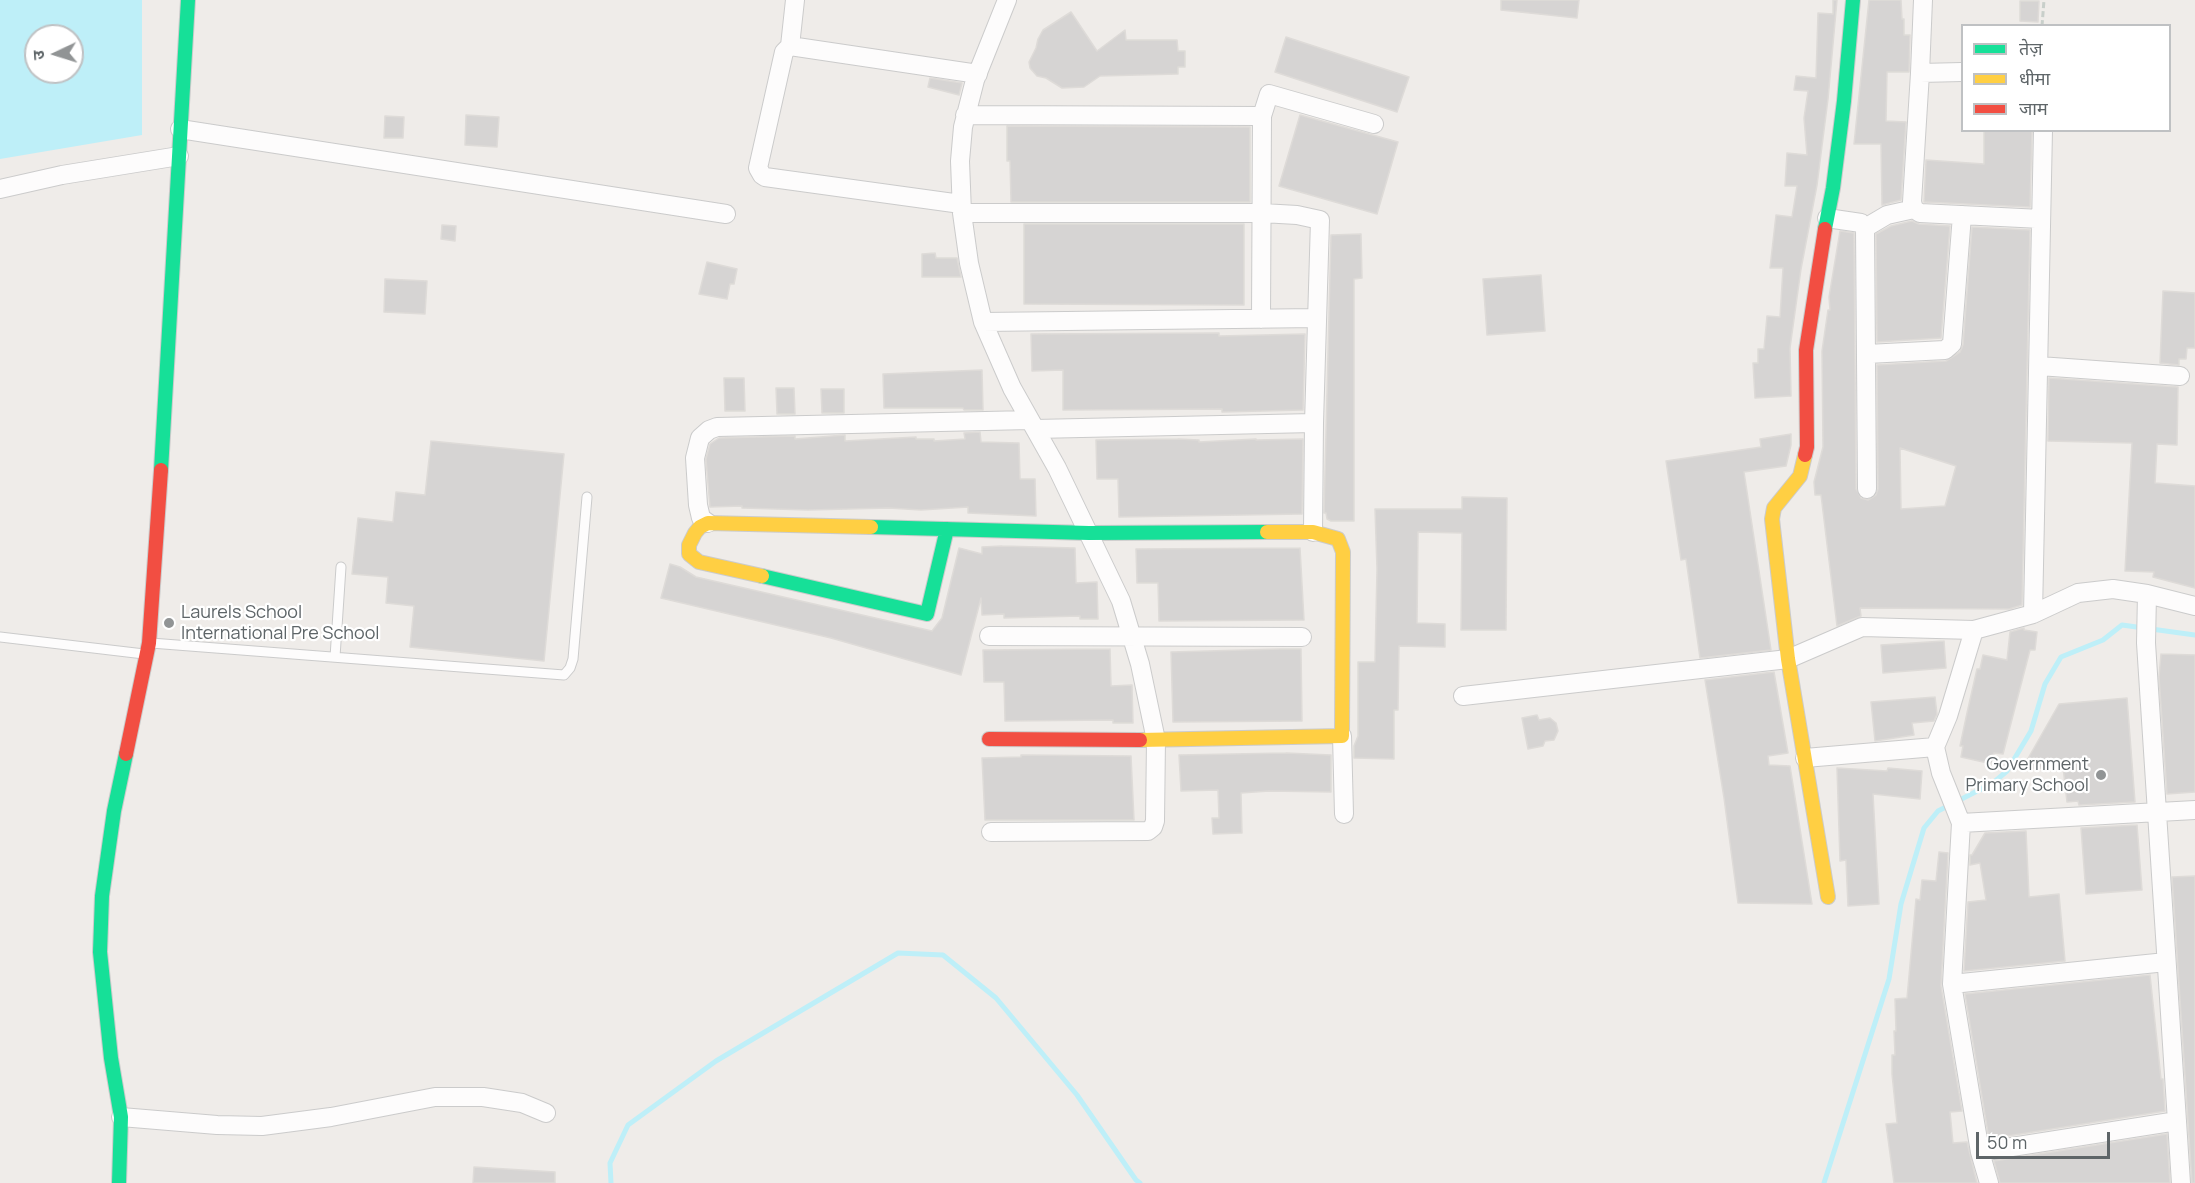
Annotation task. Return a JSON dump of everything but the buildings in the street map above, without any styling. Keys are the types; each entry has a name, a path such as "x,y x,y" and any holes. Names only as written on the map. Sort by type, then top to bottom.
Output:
{"street":[{"path":"118,1183 121,1117 111,1058 100,952 102,896 114,811 147,648 161,467 189,0"},
{"path":"795,0 790,46 784,52 781,63 758,168 762,175 962,208 1262,213 1297,215 1320,220 1313,532"},
{"path":"991,832 1148,831 1155,822 1156,740 1140,664 1121,600 1033,424 1012,388 983,322 969,263 962,208 960,161 965,115 978,74 1007,0"},
{"path":"1828,897 1788,659 1772,519 1774,508 1800,476 1807,447 1806,350 1820,252 1833,188 1853,0"},
{"path":"1914,210 1912,202 1923,0"},
{"path":"790,46 978,74"},
{"path":"1920,73 1961,72"},
{"path":"1261,319 1262,116 1269,94 1374,124"},
{"path":"965,115 1262,116"},
{"path":"180,129 726,214"},
{"path":"2033,614 2043,132"},
{"path":"0,189 62,175 179,156"},
{"path":"1865,228 1887,215 1914,210 1920,213 2041,219"},
{"path":"1867,354 1945,350 1952,344 1962,215"},
{"path":"1827,218 1861,223 1865,228 1868,489"},
{"path":"983,322 1317,318"},
{"path":"2039,366 2180,376"},
{"path":"708,524 701,519 698,505 695,458 697,444 709,430 717,427 1314,423"},
{"path":"947,529 927,614 699,562 689,554 689,545 700,526 708,524 947,529 1089,533 1313,532 1338,539 1343,552 1344,814"},
{"path":"1463,696 1788,659 1862,627 1974,630 2033,614 2078,593 2113,589 2147,594 2195,606"},
{"path":"2147,594 2146,643 2181,1183"},
{"path":"1974,630 1948,716 1935,747 1941,773 1958,815 1952,984 1980,1152 1989,1183"},
{"path":"989,636 1302,637"},
{"path":"989,739 1156,740 1342,736"},
{"path":"1805,758 1935,747"},
{"path":"1958,815 2195,810"},
{"path":"1952,984 2166,962"},
{"path":"121,1117 217,1125 262,1126 331,1117 435,1097 483,1097 522,1103 546,1113"},
{"path":"1980,1152 2177,1121"}],"lane":[{"path":"0,637 147,648 335,657 564,675 570,668 573,658 587,497"},
{"path":"335,657 341,567"}],"path":[{"path":"2042,24 2044,0"}],"water":[{"path":"0,0 142,0 142,135 0,159"}],"waterway":[{"path":"1824,1183 1889,979 1901,904 1924,828 1938,811 1993,783 2007,771 2031,731 2045,684 2061,657 2103,640 2122,625 2195,635"},
{"path":"611,1183 610,1163 628,1125 716,1061 898,953 943,955 996,998 1077,1095 1140,1183"}],"traffic: fast":[{"path":"161,470 188,0"},
{"path":"1825,229 1833,188 1844,101 1853,0"},
{"path":"871,527 1089,533 1267,532"},
{"path":"762,576 927,614 947,529"},
{"path":"119,1183 121,1117 111,1058 100,952 102,896 114,811 126,754"}],"traffic: slow":[{"path":"1805,455 1800,476 1774,508 1772,519 1788,659 1828,897"},
{"path":"762,576 699,562 689,554 689,545 695,533 708,523 871,527"},
{"path":"1140,740 1342,736 1343,552 1338,539 1313,532 1267,532"}],"traffic: jam":[{"path":"1805,455 1807,447 1806,350 1825,229"},
{"path":"126,754 149,643 161,470"},
{"path":"989,739 1140,740"}],"place":[{"name":"Laurels School International Pre School","path":"169,623"},
{"name":"Government Primary School","path":"2101,775"}]}
